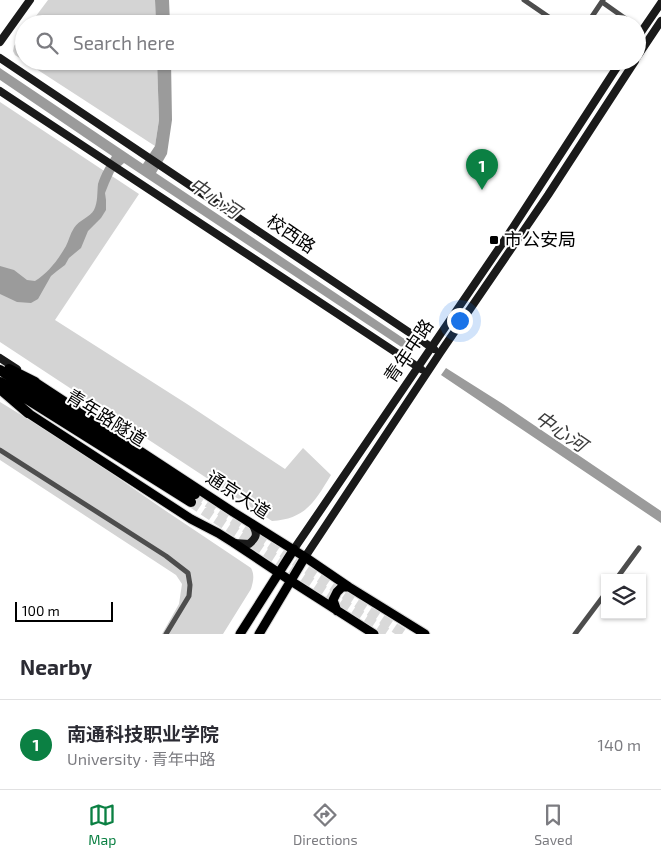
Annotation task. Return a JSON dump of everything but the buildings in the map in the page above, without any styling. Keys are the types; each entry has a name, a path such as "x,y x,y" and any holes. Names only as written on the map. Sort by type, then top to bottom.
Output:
{"highway":[{"path":"0,365 35,382"},
{"name":"青年路隧道","path":"0,370 193,498 0,382"},
{"path":"0,390 28,414"}],"main road":[{"path":"19,15 30,0"},
{"path":"646,21 661,3"},
{"path":"0,42 15,21"},
{"path":"646,44 661,21"},
{"name":"校西路","path":"0,58 15,68"},
{"name":"校西路","path":"18,70 440,353"},
{"name":"青年中路","path":"240,634 294,549 508,235 615,70"},
{"name":"青年中路","path":"259,634 305,557 440,353 548,195 629,70"},
{"path":"0,91 427,373"},
{"path":"0,358 35,382"},
{"name":"通京大道","path":"35,382 424,634"},
{"path":"0,396 191,519 234,542 278,573 374,634"},
{"path":"234,542 249,544 254,540 256,531 252,524"},
{"path":"337,611 333,600 342,587 349,587"}],"street":[{"path":"524,0 546,15"},
{"path":"593,15 603,1 622,15"},
{"path":"0,450 166,556 188,573 189,596 166,634"},
{"path":"620,574 639,548"},
{"path":"575,634 601,599"}],"shaded area":[{"path":"48,0 155,0 156,15 37,15"},
{"path":"155,0 169,0 170,15 156,15"},
{"path":"0,68 143,164 155,146 159,120 157,70 171,70 172,120 167,154 156,173 406,340 413,345 409,352 124,163 114,172 109,183 105,193 106,210 101,218 88,231 81,248 69,258 65,265 51,276 38,299 31,303 17,302 0,294 0,266 14,270 27,280 35,281 52,266 66,246 74,228 94,210 97,201 98,184 112,156 0,80"},
{"path":"38,70 157,70 159,120 155,146"},
{"path":"0,102 139,194 55,320 285,469 303,448 331,475 320,493 308,507 293,517 272,521 0,342"},
{"path":"446,368 503,404 661,511 661,523 441,375"},
{"path":"0,402 72,446 251,568 253,581 251,589 223,634 162,634 179,604 182,584 176,575 0,460"}],"tunnel":[{"path":"195,494 404,634"},
{"path":"191,502 389,634"}],"place":[{"name":"南通科技职业学院","path":"482,190"},
{"name":"市公安局","path":"494,240"}],"water label":[{"name":"中心河","path":"215,198"},
{"name":"中心河","path":"561,431"}]}
